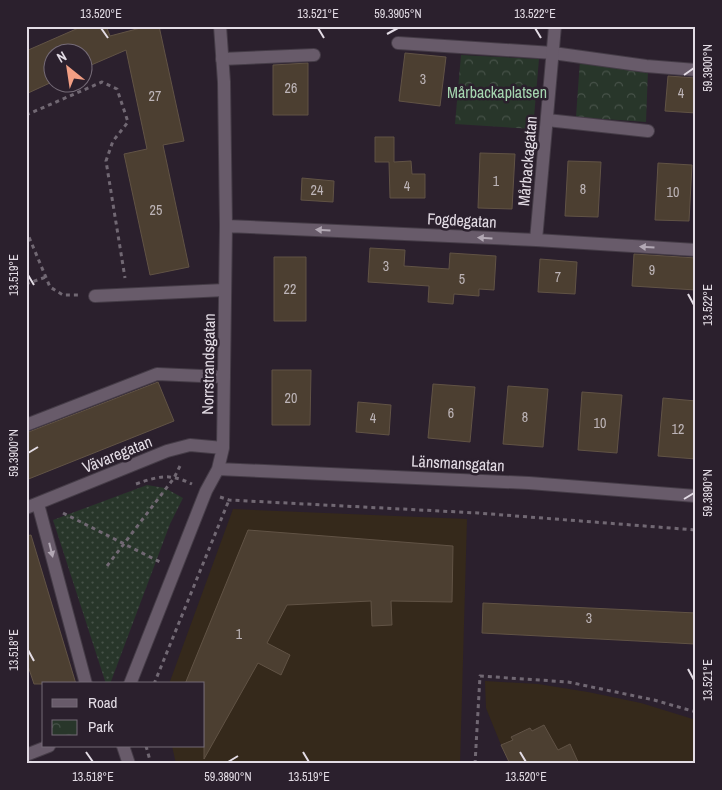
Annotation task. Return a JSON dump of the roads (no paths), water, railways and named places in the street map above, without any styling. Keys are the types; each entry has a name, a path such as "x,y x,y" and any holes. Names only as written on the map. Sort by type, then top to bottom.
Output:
{"street":[{"name":"Norrstrandsgatan","path":"131,682 206,491 218,469 223,448 226,226 220,26"},
{"name":"Mårbackagatan","path":"536,240 555,26"},
{"path":"398,43 553,53 646,66 696,70"},
{"path":"222,59 314,55"},
{"path":"547,120 648,131"},
{"name":"Fogdegatan","path":"226,226 536,240 696,250"},
{"path":"95,296 225,290"},
{"path":"26,425 157,374 224,377"},
{"name":"Vävaregatan","path":"32,506 167,451 190,445 223,448"},
{"name":"Länsmansgatan","path":"218,469 529,483 696,496"},
{"path":"32,506 85,682"},
{"path":"26,755 44,748"},
{"path":"124,748 128,764"}],"park label":[{"name":"Mårbackaplatsen","path":"497,92"}]}
